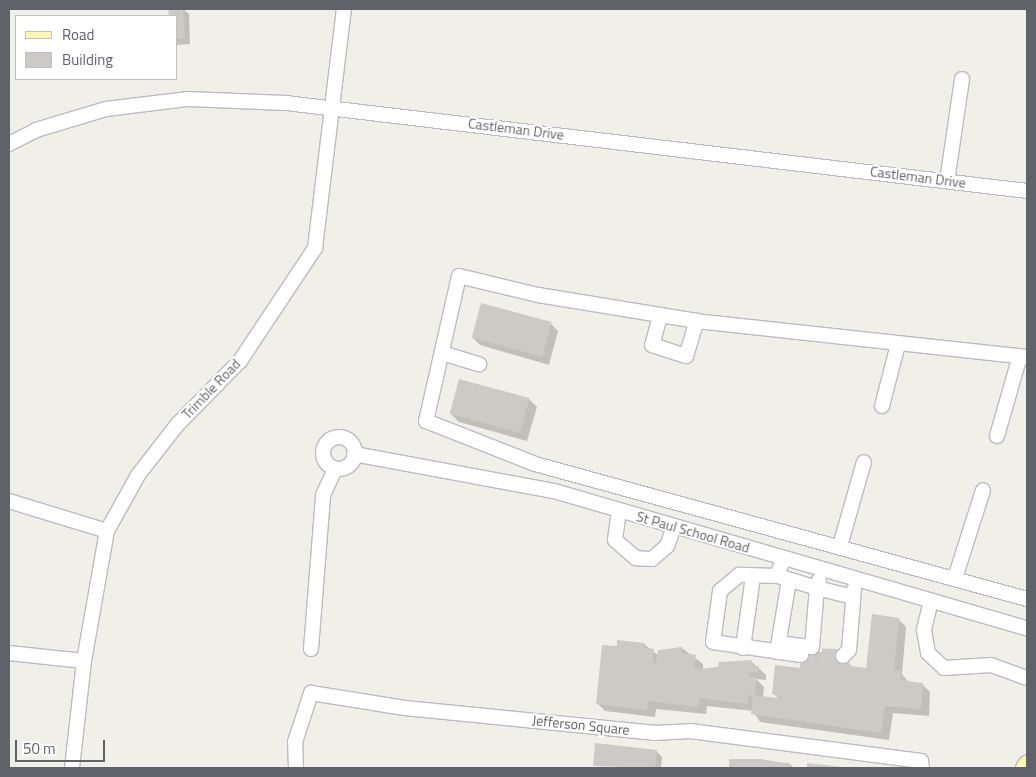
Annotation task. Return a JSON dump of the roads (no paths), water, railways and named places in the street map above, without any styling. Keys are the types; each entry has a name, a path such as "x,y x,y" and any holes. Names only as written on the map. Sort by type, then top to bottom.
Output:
{"main road":[{"path":"1024,768 1027,765"}],"street":[{"name":"Trimble Road","path":"72,768 84,661 107,531 138,475 177,425 240,361 315,248 344,9"},
{"path":"947,181 962,79"},
{"name":"Castleman Drive","path":"9,144 36,130 106,109 188,99 331,107 1027,191"},
{"path":"997,436 1024,356 898,344 660,316 538,295 459,276 426,422 536,464 840,546 1027,599"},
{"path":"660,316 652,345 686,356 697,321"},
{"path":"882,406 898,344"},
{"path":"442,353 479,364"},
{"path":"330,440 348,441 354,454 347,467 335,468 323,456 330,440"},
{"name":"St Paul School Road","path":"354,454 554,491 1027,628"},
{"path":"840,546 864,462"},
{"path":"311,648 324,496 335,468"},
{"path":"955,578 984,490"},
{"path":"9,501 107,531"},
{"path":"620,511 615,540 636,558 652,559 667,546 674,527"},
{"path":"778,648 784,559"},
{"path":"822,570 817,588 812,646 743,648 713,642 714,618 720,591 739,576 782,578 817,588 853,597"},
{"path":"743,648 753,576"},
{"path":"843,656 849,650 854,579"},
{"path":"931,601 924,630 928,653 944,668 991,665 1027,678"},
{"path":"778,648 801,655"},
{"path":"9,653 84,661"},
{"name":"Jefferson Square","path":"296,768 295,742 311,693 405,708 625,730 690,731 921,761 922,768"}],"tunnel":[{"path":"801,655 843,656"}]}
